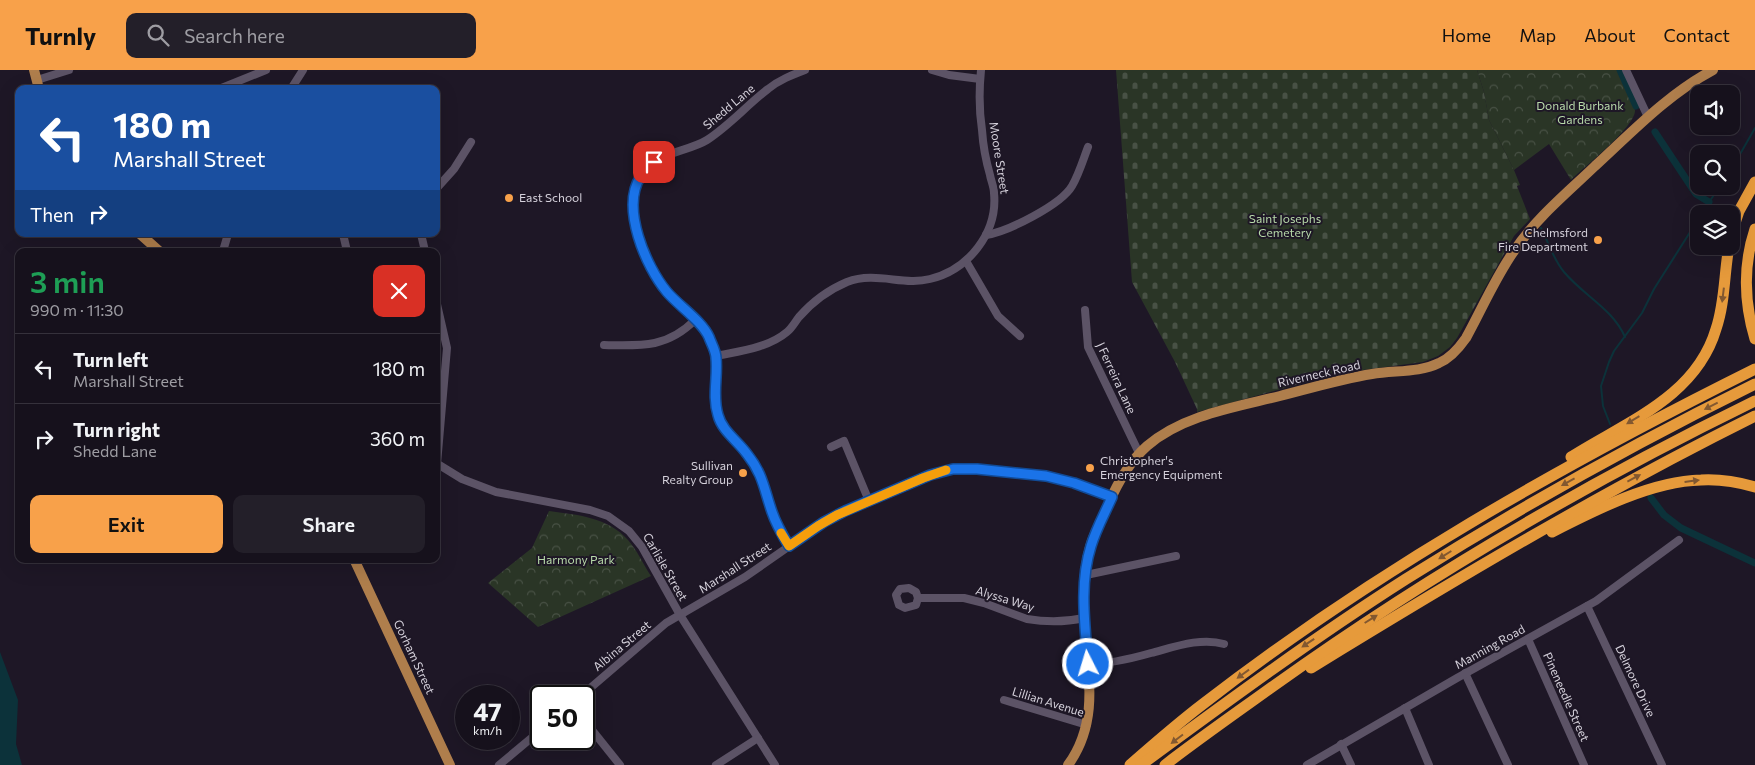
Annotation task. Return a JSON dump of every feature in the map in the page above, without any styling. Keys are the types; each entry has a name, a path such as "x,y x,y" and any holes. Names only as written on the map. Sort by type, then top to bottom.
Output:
{"highway":[{"path":"1740,209 1755,182"},
{"path":"1755,229 1748,255 1746,279 1749,316 1755,339"},
{"path":"1130,765 1191,713 1294,636 1575,455 1665,401 1687,381 1706,354 1720,313 1728,255"},
{"path":"1484,514 1634,431 1755,369"},
{"path":"1141,765 1297,651 1444,555 1617,455 1755,384"},
{"path":"1165,765 1230,716 1358,627 1489,545 1639,459 1755,401"},
{"path":"1230,716 1500,554 1616,487 1755,416"},
{"path":"1500,554 1522,548 1605,507 1663,486 1702,480 1722,480 1755,487"}],"main road":[{"name":"Riverneck Road","path":"1068,765 1081,743 1087,725 1091,692 1084,618 1086,575 1090,546 1125,471 1139,453 1165,433 1213,413 1329,383 1375,374 1421,369 1439,364 1447,359 1461,346 1508,260 1530,230 1553,205 1648,117 1690,84 1712,70"},
{"path":"143,237 156,248"},
{"name":"Gorham Street","path":"356,563 450,765"}],"street":[{"path":"37,80 69,70"},
{"path":"229,85 266,70"},
{"path":"294,85 303,70"},
{"name":"Shedd Lane","path":"789,546 773,514 763,480 756,466 746,452 728,434 718,416 715,398 716,356 707,333 667,291 651,267 641,245 634,221 633,198 640,176 654,162 706,141 730,124 769,88 787,77 805,70"},
{"path":"932,70 949,75 980,79"},
{"name":"Moore Street","path":"716,356 754,348 772,341 787,331 817,299 836,286 852,280 877,277 901,280 929,280 952,271 972,256 986,236 994,214 994,193 982,130 981,70"},
{"path":"1626,70 1648,117"},
{"path":"440,185 454,170 471,142"},
{"path":"986,236 1015,226 1062,199 1072,188 1088,147"},
{"path":"966,261 998,316 1020,336"},
{"name":"J Ferreira Lane","path":"1085,310 1088,348 1139,453"},
{"path":"440,317 447,348 440,421"},
{"path":"604,346 639,346 662,342 683,332 695,320"},
{"path":"831,447 844,441 869,501"},
{"name":"Carlisle Street","path":"440,465 462,479 496,492 590,510 616,521 630,532 642,547 680,615 775,765"},
{"name":"Marshall Street","path":"680,615 745,577 830,519 945,470 961,468 1046,476 1074,483 1112,497"},
{"name":"Manning Road","path":"1307,765 1612,591 1679,540"},
{"path":"1086,575 1176,556"},
{"name":"Alyssa Way","path":"918,598 964,598 1035,620 1074,620 1084,618"},
{"name":"Delmore Drive","path":"1587,606 1662,765"},
{"name":"Albina Street","path":"594,685 666,623 680,615"},
{"name":"Pineneedle Street","path":"1528,639 1584,765"},
{"path":"1088,664 1114,662 1200,642 1224,644"},
{"path":"1466,673 1508,765"},
{"name":"Lillian Avenue","path":"1004,700 1087,725"},
{"path":"1405,708 1429,765"},
{"path":"595,734 620,765"},
{"path":"716,765 758,738"},
{"path":"499,765 530,739"},
{"path":"1341,744 1351,765"}],"green space":[{"name":"Saint Josephs Cemetery","path":"1116,70 1477,70 1484,92 1489,120 1514,170 1520,185 1517,186 1530,219 1514,236 1457,338 1450,347 1438,356 1423,362 1340,373 1197,412 1175,362 1132,282"},
{"name":"Donald Burbank Gardens","path":"1477,70 1622,70 1629,85 1635,111 1618,137 1571,180 1549,144 1514,170 1489,120 1484,92"},
{"name":"Harmony Park","path":"549,511 592,518 611,526 628,540 651,576 538,627 488,583 532,548"}],"shaded area":[{"path":"0,652 18,700 16,744 22,765 0,765"}],"waterway":[{"path":"1620,70 1636,106"},
{"path":"1740,154 1755,128"},
{"path":"1655,132 1696,194 1709,202"},
{"path":"1707,205 1714,195"},
{"path":"1541,228 1560,267 1613,318 1625,337"},
{"path":"1610,424 1603,406 1601,386 1609,362 1614,351 1642,313 1654,289 1690,232"},
{"path":"1651,498 1664,515 1681,528 1755,563"}],"slow traffic":[{"path":"781,533 789,546 837,515 946,470"}],"place":[{"name":"East School","path":"509,198"},
{"name":"Chelmsford Fire Department","path":"1598,240"},
{"name":"Christopher's Emergency Equipment","path":"1090,468"},
{"name":"Sullivan Realty Group","path":"743,473"}],"route":[{"path":"654,162 640,176 633,198 634,221 641,245 651,267 667,291 707,333 716,356 715,398 718,416 728,434 746,452 756,466 763,480 773,514 789,546 824,522 845,511 945,470 969,468 1046,476 1074,483 1112,497 1090,546 1087,561 1084,618 1088,664"}]}
